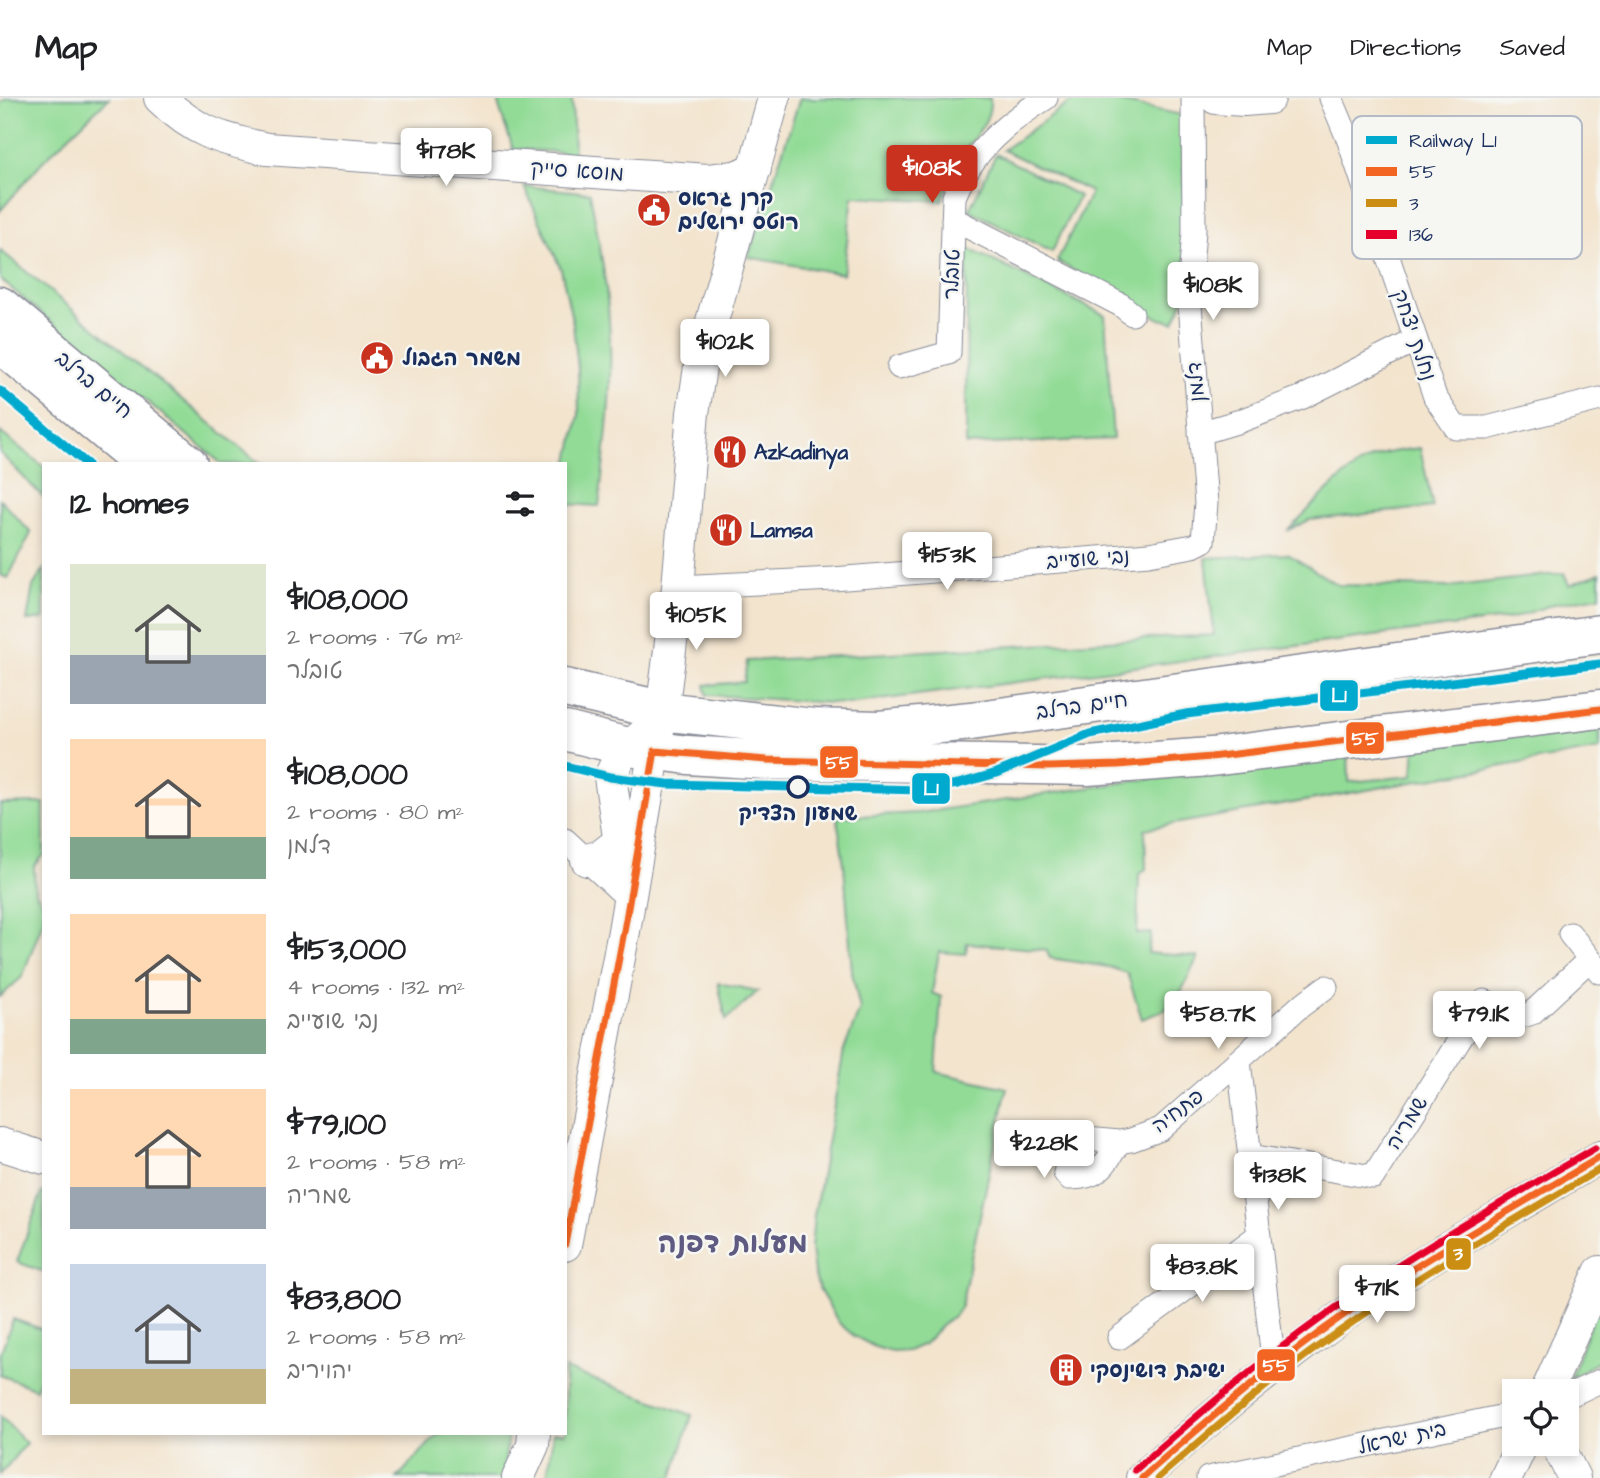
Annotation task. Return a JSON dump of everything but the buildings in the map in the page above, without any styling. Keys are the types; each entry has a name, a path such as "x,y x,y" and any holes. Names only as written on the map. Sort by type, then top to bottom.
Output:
{"highway":[{"name":"חיים ברלב","path":"0,306 186,462"},
{"name":"חיים ברלב","path":"0,343 143,462"},
{"name":"חיים ברלב","path":"634,731 782,726 846,731 910,728 1600,634"},
{"name":"חיים ברלב","path":"567,689 634,731 767,760 1048,767 1118,765 1211,757 1600,709"}],"street":[{"name":"מוסא סייק","path":"160,98 192,125 236,143 267,149 708,180 735,177 755,169"},
{"path":"629,900 610,777 634,731 678,587 693,413 701,361 774,98"},
{"name":"טובלר","path":"899,368 950,353 954,197 961,178 990,139 1046,98"},
{"name":"דלמן","path":"1192,98 1194,231 1189,292 1206,503 1203,541"},
{"path":"1216,98 1269,98"},
{"name":"נחלת יצחק","path":"1331,98 1352,150"},
{"path":"953,219 1121,305 1132,314"},
{"name":"נחלת יצחק","path":"1389,259 1435,397 1456,428 1488,428 1600,399"},
{"path":"1200,433 1303,397 1416,340"},
{"name":"נבי שועייב","path":"678,587 833,579 1149,554 1182,549 1203,541"},
{"path":"567,1234 629,900 634,731"},
{"path":"576,850 601,856 619,842"},
{"path":"576,850 629,900"},
{"path":"1570,934 1595,966"},
{"name":"שמריה","path":"1250,1156 1373,1177 1484,1002 1522,1016 1532,1013 1595,966"},
{"name":"פתחיה","path":"1119,1142 1161,1129 1297,1008 1326,987"},
{"path":"1239,1061 1274,1368"},
{"path":"0,1144 42,1157"},
{"path":"1142,1478 1201,1426 1343,1316 1600,1157"},
{"path":"1119,1338 1259,1235"},
{"path":"1552,1379 1600,1272"},
{"path":"1579,1390 1600,1381"},
{"name":"בית ישראל","path":"1208,1478 1502,1417"},
{"path":"518,1478 534,1439"},
{"path":"533,1478 534,1439"},
{"path":"1506,1478 1516,1456"},
{"path":"1563,1456 1574,1478"}],"green space":[{"path":"7,98 109,98 42,162 0,211 0,103"},
{"path":"499,98 572,98 574,153 513,149 499,107"},
{"path":"800,98 990,98 990,107 981,129 959,161 942,201 853,196 843,274 748,257"},
{"path":"1076,98 1102,98 1182,115 1186,295 1174,322 1160,319 1057,261 1091,192 1003,150"},
{"path":"996,154 1079,196 1052,252 969,210"},
{"path":"524,186 590,193 606,285 610,341 609,403 599,506 567,504 567,470 579,415 578,369 573,324 561,269"},
{"path":"967,248 1105,315 1113,439 966,445"},
{"path":"0,250 258,462 220,462 0,279"},
{"path":"0,432 42,465 42,496 0,453"},
{"path":"1420,448 1433,507 1309,520 1287,531 1334,484 1366,461 1385,453"},
{"path":"0,499 31,533 8,578 0,575"},
{"path":"1288,554 1338,585 1448,587 1564,573 1569,585 1600,573 1600,596 1554,604 1513,618 848,704 707,695 705,685 744,682 747,661 1214,635 1206,558"},
{"path":"42,572 42,619 27,621 33,586"},
{"path":"1600,728 1600,749 1145,829 1146,869 1139,874 1137,934 1151,933 1148,953 1198,957 1181,992 1165,1010 1142,1019 1127,973 1109,967 1050,958 1046,950 967,943 966,954 939,952 932,993 941,997 936,1072 1007,1088 961,1306 924,1344 908,1351 892,1352 875,1347 854,1336 839,1323 819,1289 811,1248 814,1216 844,1050 860,1009 852,972 844,865 837,817 919,813 1348,749 1349,782 1413,776 1415,743"},
{"path":"42,803 42,857 34,867 35,891 42,902 42,923 22,977 0,997 0,804"},
{"path":"718,983 758,991 726,1020"},
{"path":"42,1192 42,1271 17,1262"},
{"path":"1597,1306 1600,1312 1600,1361 1570,1378"},
{"path":"13,1319 42,1329 42,1372 36,1389 0,1375 0,1355"},
{"path":"567,1370 692,1415 672,1478 547,1478 553,1435 567,1435"},
{"path":"0,1416 26,1443 0,1475"},
{"path":"437,1435 508,1435 503,1478 397,1478"}],"rail line":[{"name":"L1","path":"0,391 85,462"},
{"name":"L1","path":"567,766 610,777 667,784 923,790 997,773 1090,734 1186,714 1600,664"}],"transit line":[{"name":"55","path":"655,751 767,760 1048,767 1118,765 1211,757 1600,709"},
{"name":"55","path":"567,1233 655,751"},
{"name":"136","path":"1135,1470 1259,1365 1337,1307 1432,1245 1595,1148"},
{"name":"55","path":"1142,1478 1239,1394 1372,1295 1600,1157"},
{"name":"3","path":"1158,1478 1251,1398 1380,1303 1600,1169"}],"place":[{"name":"קרן גראס רוטס ירושלים","path":"654,210"},
{"name":"משמר הגבול","path":"377,358"},
{"name":"Azkadinya","path":"730,452"},
{"name":"Lamsa","path":"726,530"},
{"name":"שמעון הצדיק","path":"798,787"},
{"name":"ישיבת דושינסקי","path":"1066,1370"}],"district":[{"name":"מעלות דפנה","path":"733,1243"}]}
